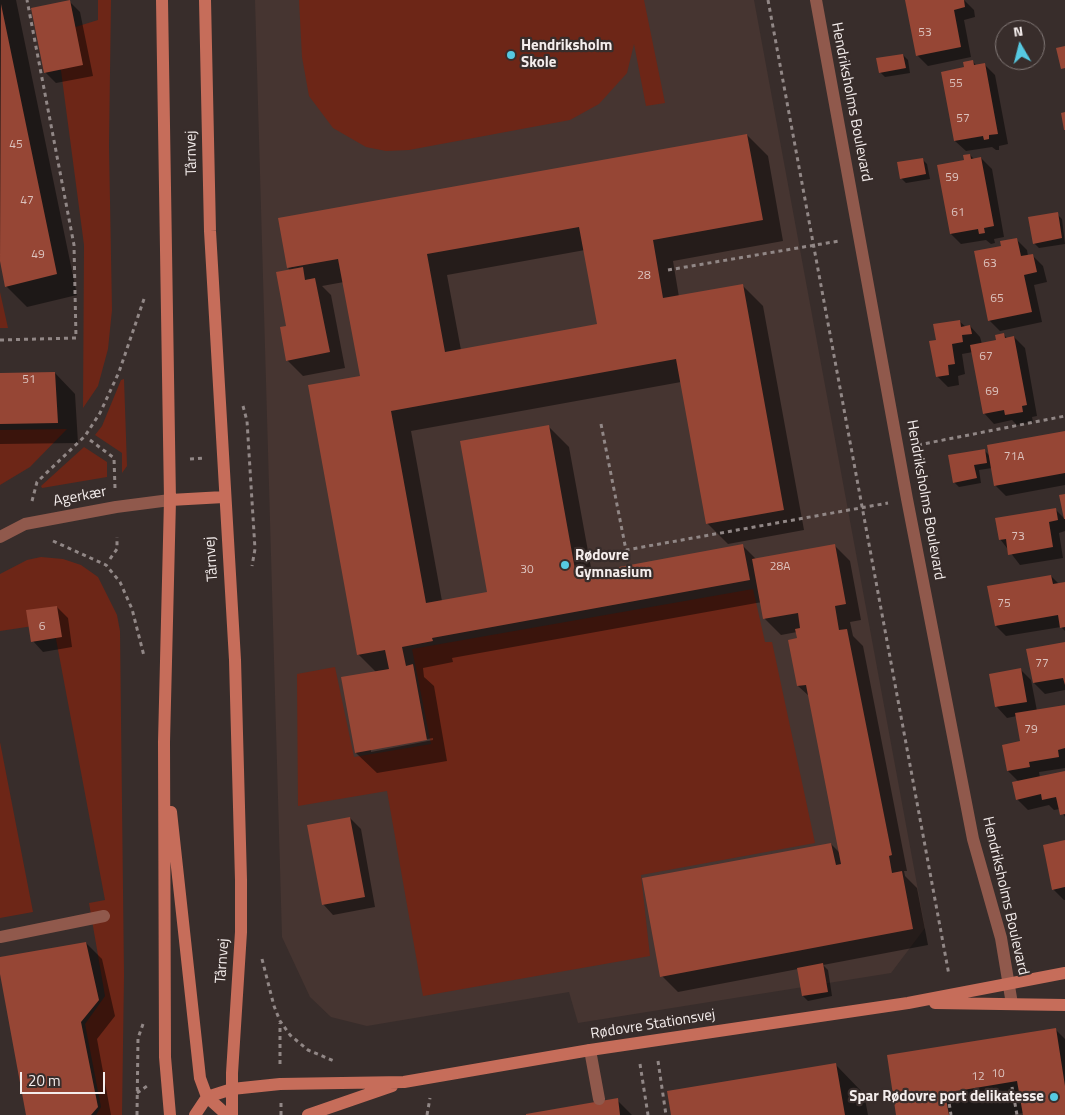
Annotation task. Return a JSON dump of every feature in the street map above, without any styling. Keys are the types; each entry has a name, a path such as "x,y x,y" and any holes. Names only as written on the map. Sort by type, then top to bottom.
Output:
{"street":[{"name":"Tårnvej","path":"162,0 170,500 164,742 166,1057 170,1115"},
{"name":"Tårnvej","path":"205,0 210,231 235,660 241,880 241,932 232,1115"},
{"name":"Hendriksholms Boulevard","path":"816,0 907,499 973,839 1001,938 1012,1004"},
{"path":"170,500 224,497"},
{"name":"Agerkær","path":"0,537 25,524 116,506 170,500"},
{"path":"164,742 200,1078 207,1097 227,1115"},
{"path":"0,937 104,916"},
{"name":"Rødovre Stationsvej","path":"207,1097 232,1089 280,1084 404,1082 590,1050 908,1003 1065,973"},
{"name":"Rødovre Stationsvej","path":"908,1003 1065,1005"},
{"path":"590,1050 599,1099"},
{"name":"Rødovre Stationsvej","path":"308,1115 404,1082"},
{"path":"195,1115 207,1097"}],"path":[{"path":"0,340 76,338 74,245 26,0"},
{"path":"768,0 861,508 953,994"},
{"path":"668,270 860,238"},
{"path":"146,666 132,608 120,582 106,565 64,547 25,524 37,482 85,436 100,413 119,372 147,290"},
{"path":"899,448 1065,416"},
{"path":"601,424 626,550 907,499"},
{"path":"90,440 114,458 116,506"},
{"path":"110,559 117,549 117,537"},
{"path":"260,952 274,1006 280,1021 290,1035 308,1050 340,1063"},
{"path":"655,1041 666,1115"},
{"path":"636,1043 648,1115"},
{"path":"1012,1087 1017,1115"},
{"path":"948,1096 952,1115"}],"shaded area":[{"path":"98,0 111,0 109,146 112,310 108,349 98,386 83,408 84,245 56,33 98,20"},
{"name":"Rødovre Gymnasium","path":"255,0 754,0 925,928 891,973 578,1023 569,992 367,1026 331,1017 310,997 282,937"},
{"path":"299,0 644,0 665,103 646,106 634,44 627,73 599,104 570,120 409,150 386,151 366,147 333,128 309,96 302,57"},
{"path":"0,292 8,328 0,328"},
{"path":"124,379 127,466 122,473 122,453 95,435 102,426 121,380"},
{"path":"67,429 30,467 0,485 0,430"},
{"path":"84,447 107,462 107,477 42,488 41,486"},
{"path":"41,557 63,559 81,565 98,577 117,615 120,631 124,975 122,1115 96,1115 101,1107 85,1024 105,996 89,903 105,900 53,623 0,631 0,574 27,560"},
{"path":"753,589 765,642 772,642 815,843 641,875 650,956 423,996 387,791 298,806 297,674 335,667 354,757 431,744 412,649"},
{"path":"0,742 33,912 0,918"}],"building":[{"path":"70,0 83,65 44,73 31,8"},
{"path":"905,0 964,0 965,7 954,10 961,47 916,56"},
{"path":"1,4 57,274 5,287 0,261"},
{"path":"1065,46 1065,68 1061,69 1056,48"},
{"path":"903,54 906,68 879,73 876,58"},
{"path":"973,60 974,65 985,63 998,134 989,135 989,139 984,140 983,136 954,141 941,72 964,67 963,62"},
{"path":"1065,112 1065,130 1064,130 1061,113"},
{"path":"747,134 763,220 653,240 663,298 743,284 784,510 706,524 676,359 391,411 426,603 487,592 460,441 549,425 576,575 743,544 750,580 432,638 433,641 402,647 406,666 413,664 427,740 355,753 341,677 389,669 385,650 357,655 308,385 360,376 338,259 287,268 278,218","holes":["579,227 597,324 445,352 427,254"]},
{"path":"970,154 971,159 981,157 994,226 984,228 985,233 979,234 978,229 950,234 937,165 964,160 963,155"},
{"path":"923,158 926,174 900,179 897,162"},
{"path":"1058,212 1062,238 1033,244 1028,217"},
{"path":"1017,238 1021,256 1033,254 1037,272 1024,275 1032,312 988,321 974,251 1001,246 1000,241"},
{"path":"303,267 305,280 315,278 330,352 286,361 280,327 286,326 276,272"},
{"path":"960,320 961,327 970,325 972,334 962,335 963,342 952,344 955,364 948,365 949,375 936,377 929,341 936,340 933,324"},
{"path":"1004,333 1005,338 1014,336 1027,405 1022,406 1023,412 1005,415 1004,410 983,414 970,345 996,340 995,335"},
{"path":"55,372 58,423 0,424 0,373"},
{"path":"1065,431 1065,473 994,486 987,445"},
{"path":"985,449 987,463 974,465 977,478 953,483 948,455"},
{"path":"1065,494 1065,519 1064,519 1059,495"},
{"path":"1056,508 1058,520 1049,522 1053,547 1008,555 1006,539 999,540 995,518"},
{"path":"835,544 846,604 835,606 839,630 847,629 892,855 889,856 892,873 902,871 913,929 660,977 642,878 831,843 836,865 841,864 806,685 797,686 788,640 797,638 795,629 800,628 798,613 763,619 752,559"},
{"path":"1051,575 1053,584 1065,582 1065,627 1060,628 1058,615 995,626 987,586"},
{"path":"57,606 62,637 31,642 26,610"},
{"path":"1065,642 1065,685 1063,678 1033,683 1026,649"},
{"path":"1021,668 1027,702 995,707 989,674"},
{"path":"1065,705 1065,748 1058,750 1059,757 1029,762 1030,767 1007,771 1002,745 1020,741 1015,713"},
{"path":"1065,771 1065,814 1060,815 1056,797 1042,800 1041,794 1016,800 1012,782"},
{"path":"350,817 365,897 322,905 307,825"},
{"path":"1065,840 1065,887 1052,890 1043,845"},
{"path":"86,942 99,1000 81,1022 98,1107 91,1115 26,1115 0,974 0,957"},
{"path":"823,963 828,992 802,996 797,968"},
{"path":"1056,1028 1065,1086 1065,1115 1023,1115 1017,1081 945,1093 949,1115 896,1115 887,1055"},
{"path":"836,1063 845,1115 671,1115 667,1091"},
{"path":"618,1098 620,1115 526,1115 526,1114"}],"place":[{"name":"Hendriksholm Skole","path":"511,55"},
{"name":"Rødovre Gymnasium","path":"565,565"},
{"name":"Spar Rødovre port delikatesse","path":"1054,1097"}]}
